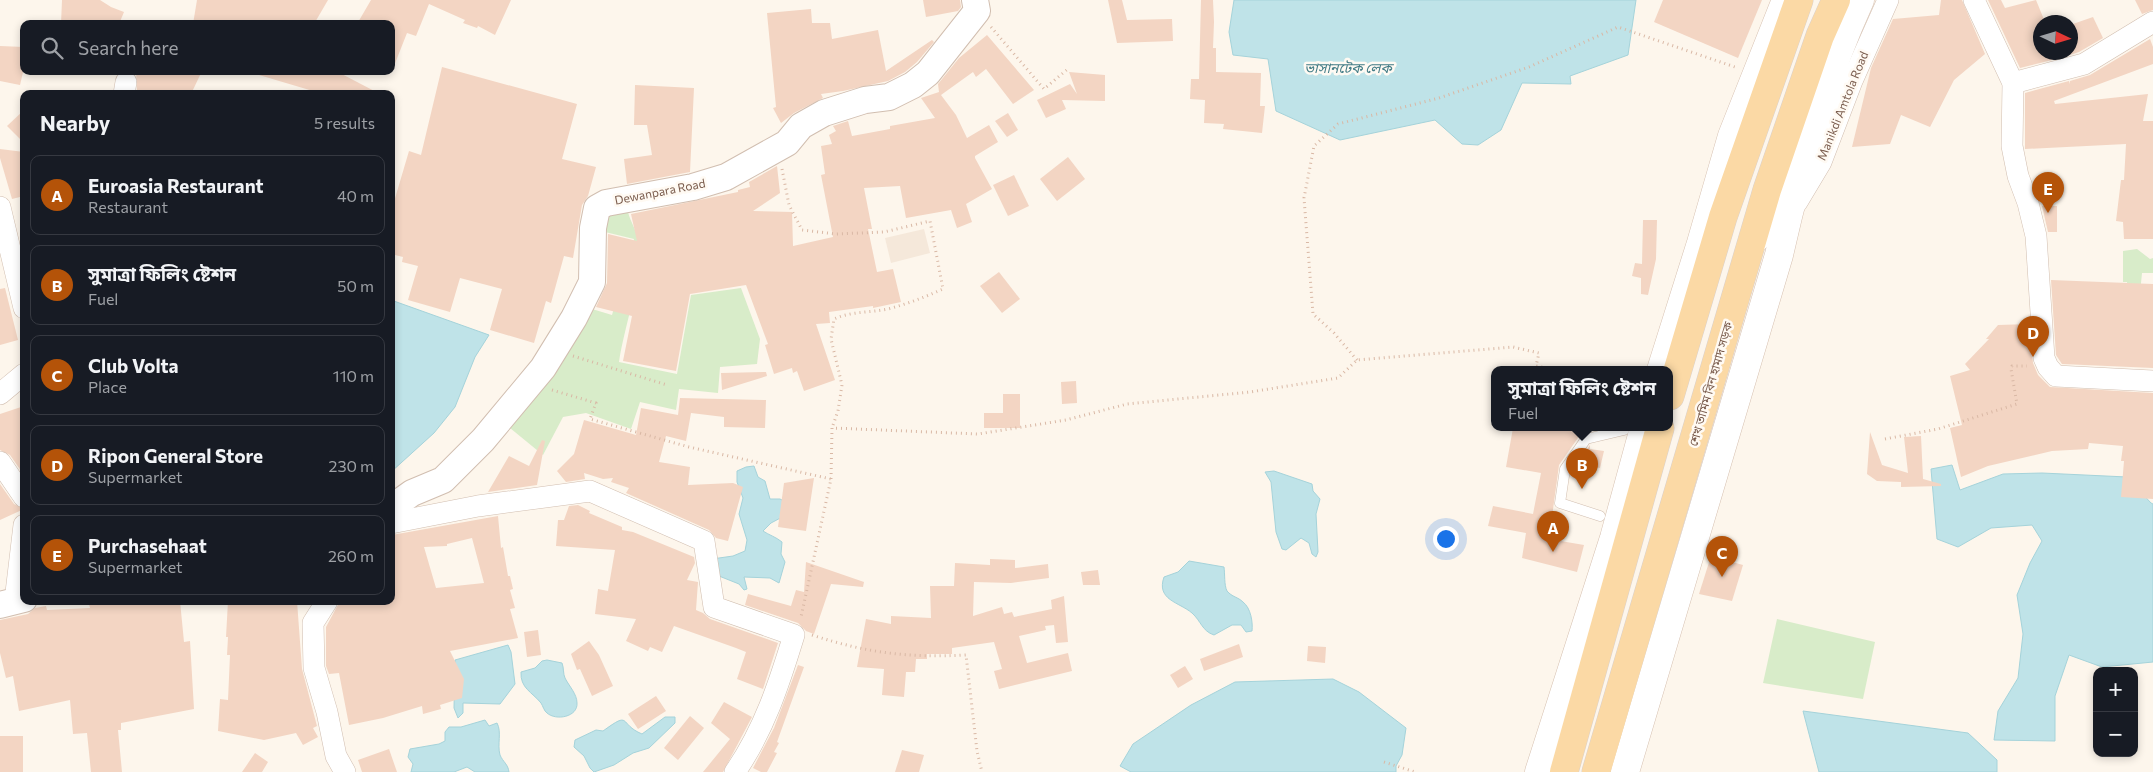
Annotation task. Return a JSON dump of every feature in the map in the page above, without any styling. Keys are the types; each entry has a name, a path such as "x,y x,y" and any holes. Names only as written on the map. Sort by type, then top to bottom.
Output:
{"main road":[{"path":"1662,366 1732,136 1786,0"},
{"path":"1673,386 1723,217 1799,0"},
{"name":"শেখ তামিম বিন হামাদ সড়ক","path":"1596,772 1767,190 1820,36 1836,0"},
{"path":"1625,772 1779,255 1789,210 1831,71 1860,0"},
{"path":"1539,772 1614,538 1634,431"},
{"path":"1564,772 1659,431"}],"street":[{"name":"Manikdi Amtola Road","path":"1749,250 1797,202 1822,162 1852,81 1888,0"},
{"path":"1974,0 2013,82 2012,146 2018,176 2028,203 2036,236 2040,323 2044,358 2047,366 2056,376 2153,381"},
{"name":"Dewanpara Road","path":"395,505 412,492 443,480 483,440 530,383 554,350 574,318 592,282 593,228 597,208 606,203 693,187 726,178 786,143 801,126 824,113 865,100 889,97 913,85 928,73 976,6"},
{"path":"2013,82 2084,64 2153,22"},
{"path":"0,206 20,291"},
{"path":"0,394 20,377"},
{"path":"0,462 20,491"},
{"path":"395,522 478,506 590,491 704,541 714,607 794,636 775,696 752,748 735,772"},
{"path":"13,602 20,554"},
{"path":"324,605 312,623 314,668 327,712 336,756 345,772"}],"lane":[{"path":"1600,516 1560,503 1565,469 1586,438 1623,431"}],"path":[{"path":"976,6 1044,89 1070,68"},
{"path":"1357,360 1334,333 1313,314 1304,198 1314,146 1338,124 1439,98 1528,67 1618,27 1736,68"},
{"path":"774,150 781,164 789,205 802,230 836,234 884,232 898,227 930,221 943,289 909,303 886,309 846,314 834,319 831,339 842,385 838,412 832,428 831,480 800,621"},
{"path":"832,428 978,434 1066,420 1127,404 1250,392 1338,378 1357,360 1513,347 1539,353 1536,366"},
{"path":"554,350 667,385"},
{"path":"1885,439 1938,429 2017,404 2012,366 2047,366"},
{"path":"530,383 596,403 590,419 689,447 831,480"},
{"path":"806,633 840,644 884,654 934,657 966,655 977,751 982,772"},
{"path":"1384,762 1415,772"}],"shaded area":[{"path":"924,229 930,253 891,263 885,238"}],"green space":[{"path":"628,212 638,238 639,256 638,272 619,362 677,374 691,295 741,288 760,339 757,364 720,367 718,393 679,389 676,410 640,402 631,429 586,413 563,417 543,455 510,428 592,309 612,315 634,239 605,232 608,216"},
{"path":"2137,249 2150,259 2153,258 2153,273 2142,273 2140,293 2128,294 2127,282 2123,282 2123,251"},
{"path":"1777,619 1875,642 1863,699 1763,683"}],"water":[{"name":"ভাসানটেক লেক","path":"1234,0 1636,0 1628,55 1570,76 1571,84 1522,83 1501,130 1478,145 1462,144 1435,120 1340,140 1276,111 1268,59 1233,55 1229,32"},
{"path":"395,301 489,335 475,357 455,407 434,433 395,468"},
{"path":"1952,465 1960,490 2003,474 2042,473 2127,477 2153,504 2153,662 2102,667 2069,655 2055,696 2055,741 1994,740 1998,711 2018,678 2023,634 2017,595 2030,563 2042,541 2032,525 1991,528 1958,547 1937,539 1931,469"},
{"path":"754,466 758,477 765,481 770,499 780,499 786,502 786,515 771,523 763,531 782,542 781,554 785,562 779,583 770,578 744,577 747,589 744,590 739,584 719,576 712,559 733,556 745,551 747,540 739,514 743,498 737,482 737,471"},
{"path":"1274,471 1312,484 1313,491 1320,499 1316,514 1318,552 1316,557 1312,554 1309,543 1301,538 1286,550 1282,549 1276,532 1271,482 1265,472"},
{"path":"1189,561 1224,567 1227,591 1241,600 1248,608 1252,620 1252,631 1246,632 1241,625 1232,625 1214,635 1204,628 1192,613 1166,596 1162,585 1164,577 1178,572"},
{"path":"508,645 511,652 515,684 500,704 463,703 463,713 458,718 454,708 455,660"},
{"path":"542,661 562,663 565,678 576,696 577,703 574,712 566,716 556,717 547,713 541,703 522,682 521,672 535,668"},
{"path":"1333,679 1359,692 1406,728 1402,755 1396,766 1396,772 1131,772 1120,766 1133,744 1191,705 1235,682"},
{"path":"1803,711 1968,733 1997,760 1997,772 1819,772"},
{"path":"665,717 675,717 675,723 649,748 633,753 614,765 594,772 584,756 574,747 575,740 596,730 603,731 618,721 624,721 642,734"},
{"path":"485,720 489,726 497,723 500,755 509,772 475,772 467,767 454,772 411,772 413,764 408,757 410,749 439,744 445,741 445,732 449,727 461,727"}],"building":[{"path":"62,0 100,0 124,12 121,20 61,20"},
{"path":"197,0 328,0 316,20 194,20"},
{"path":"371,0 511,0 495,35 478,26 477,28 463,23 465,20 429,4 416,36 407,33 395,63 395,20 359,20"},
{"path":"923,0 960,0 961,7 958,11 926,17"},
{"path":"1108,0 1122,0 1127,20 1172,19 1173,41 1117,43"},
{"path":"1201,0 1213,0 1213,48 1216,48 1216,72 1261,73 1260,106 1265,106 1262,133 1223,129 1224,124 1204,123 1205,100 1190,99 1191,79 1199,79"},
{"path":"1663,0 1762,0 1738,58 1654,22"},
{"path":"1941,0 1962,0 1985,54 1954,80 1930,127 1901,115 1890,144 1852,147 1871,68 1893,19 1939,15"},
{"path":"1988,0 2001,0 2005,8 2036,0 2042,15 2033,15 2033,60 2052,60 2020,68"},
{"path":"2135,0 2153,0 2153,10 2142,14"},
{"path":"811,9 812,23 830,23 832,39 878,30 886,71 932,40 934,42 917,62 905,72 888,81 821,94 823,98 794,113 781,123 773,108 776,107 767,13"},
{"path":"2093,17 2103,38 2078,52 2078,22"},
{"path":"987,35 1034,90 1013,104 986,69 976,77 973,72 941,95 956,115 967,138 989,125 998,142 975,156 975,158 992,189 966,204 972,222 957,228 951,210 906,218 900,186 864,188 872,229 868,229 877,272 893,269 901,302 873,308 873,306 829,312 830,323 816,324 835,380 804,391 797,371 793,373 792,368 774,374 765,345 768,344 746,285 690,294 676,371 623,361 632,316 596,307 607,283 608,234 637,241 631,214 738,192 738,190 750,187 749,182 777,166 780,193 753,211 792,212 793,246 833,237 821,175 825,174 821,146 832,144 829,135 836,131 833,126 848,121 852,136 890,129 890,126 935,118 921,98 939,92 938,84 959,58"},
{"path":"2150,39 2153,47 2153,64 2054,101 2055,104 2148,94 2143,121 2153,121 2153,239 2124,239 2123,222 2116,221 2121,180 2124,180 2126,144 2025,149 2025,93 2069,81 2070,84 2070,81 2090,75"},
{"path":"0,46 20,47 20,75 22,75 20,85 0,81"},
{"path":"442,67 577,104 562,159 596,167 588,196 582,205 573,258 564,256 551,303 546,301 534,343 490,330 502,289 460,278 450,312 408,300 418,266 402,262 403,257 395,255 395,198 409,151 421,155"},
{"path":"1069,72 1105,75 1105,101 1062,100 1066,109 1046,118 1037,100 1070,84 1077,94"},
{"path":"136,75 200,75 193,90 137,90"},
{"path":"259,75 344,75 372,90 310,90"},
{"path":"635,85 694,88 690,172 627,184 624,159 652,155 647,125 634,125"},
{"path":"1008,113 1018,130 1007,137 995,121"},
{"path":"20,114 20,139 7,126"},
{"path":"0,149 20,152 20,197 12,199 0,158"},
{"path":"1068,157 1085,179 1057,201 1040,179"},
{"path":"1014,175 1029,206 1008,216 993,185"},
{"path":"2042,206 2057,206 2057,232 2048,232"},
{"path":"1643,220 1657,220 1656,259 1648,295 1641,294 1641,278 1632,276 1635,263 1642,264"},
{"path":"999,272 1020,299 1002,313 980,286"},
{"path":"2051,280 2153,284 2153,368 2062,364 2056,355"},
{"path":"5,288 18,340 0,345 0,289"},
{"path":"2029,324 2033,363 2038,375 2050,387 2153,393 2153,499 2121,497 2124,461 2121,461 2123,446 2089,443 2088,449 2052,451 1988,466 1961,477 1950,428 1962,425 1950,376 1970,370 1965,364 1989,339 1986,339 1998,325"},
{"path":"766,372 767,376 722,390 721,373"},
{"path":"1076,381 1077,403 1062,404 1061,382"},
{"path":"1003,394 1020,394 1020,428 984,428 984,413 1003,413"},
{"path":"680,398 766,400 765,428 724,427 724,417 691,413 686,441 666,436 659,462 690,467 688,485 733,483 743,487 728,541 716,538 709,530 626,493 629,488 611,482 613,478 603,479 584,473 585,479 566,482 557,471 574,454 584,420 636,435 641,408 678,415"},
{"path":"20,407 20,469 10,455 0,450 0,414"},
{"path":"1512,431 1590,431 1580,435 1559,465 1549,539 1584,545 1577,572 1522,558 1526,533 1488,526 1493,506 1533,514 1541,473 1506,467"},
{"path":"1870,432 1882,465 1908,473 1904,437 1921,436 1923,479 1941,484 1941,486 1901,487 1901,482 1877,481 1867,474"},
{"path":"542,440 545,441 537,485 488,492 509,456 529,466"},
{"path":"1590,445 1590,449 1604,451 1600,468 1577,463"},
{"path":"814,478 806,531 778,527 784,483"},
{"path":"0,484 14,504 20,507 20,511 0,520"},
{"path":"578,505 590,511 589,513 622,527 622,530 633,532 694,557 695,563 687,580 698,582 696,610 710,619 778,643 763,689 737,679 746,652 674,626 662,652 650,647 648,651 626,641 636,619 595,614 598,589 608,591 615,550 556,546 558,520 564,520 569,506"},
{"path":"498,516 501,548 503,547 508,576 510,576 513,589 510,590 515,608 510,609 518,638 450,651 464,679 462,698 440,705 441,709 423,714 422,706 383,718 349,725 339,673 329,674 326,666 326,627 338,605 395,605 395,534","holes":["472,538 484,583 436,588 424,547 447,546 447,544"]},
{"path":"1711,556 1743,565 1732,601 1699,594"},
{"path":"990,559 1015,560 1015,568 1048,564 1049,578 1011,583 974,582 973,616 1002,607 1004,614 1012,612 1014,617 1052,609 1051,600 1064,596 1068,642 1056,643 1054,625 1045,626 1046,630 1019,636 1027,663 1068,653 1072,671 999,689 994,671 1002,669 994,642 952,648 952,654 927,654 927,659 916,659 915,672 906,672 904,697 882,695 884,669 857,667 866,619 891,624 891,616 931,618 930,586 954,586 955,563 990,565"},
{"path":"806,562 864,582 863,587 831,584 814,634 806,631 798,623 745,605 748,594 791,606 796,590 804,592"},
{"path":"1098,570 1100,585 1083,585 1081,572"},
{"path":"89,605 180,605 184,642 190,641 194,709 121,723 121,730 118,730 122,772 91,772 87,733 73,734 70,700 19,711 13,676 6,678 0,653 0,620 28,614 35,608 46,606 47,610 90,608"},
{"path":"228,605 297,605 302,669 317,726 313,728 318,737 303,745 296,733 264,740 218,731 220,699 228,700 230,655 227,655 228,637 226,637"},
{"path":"538,630 541,655 527,657 524,632"},
{"path":"589,641 599,655 613,686 592,696 580,669 577,670 571,654"},
{"path":"1239,644 1243,657 1204,671 1200,659"},
{"path":"1308,646 1326,647 1325,663 1307,661"},
{"path":"798,665 804,667 777,742 779,743 774,752 777,753 767,772 761,772 753,768 774,728"},
{"path":"1185,666 1193,679 1178,688 1170,675"},
{"path":"656,696 666,711 638,729 628,714"},
{"path":"724,702 752,717 723,772 703,772 730,739 711,723"},
{"path":"690,716 704,728 678,760 664,748"},
{"path":"0,736 23,736 23,772 0,772"},
{"path":"389,749 397,772 362,772 358,760"},
{"path":"902,750 924,755 919,772 895,772"},
{"path":"255,753 268,762 262,772 242,772"}],"place":[{"name":"Purchasehaat","path":"2048,213"},
{"name":"Ripon General Store","path":"2033,357"},
{"name":"সুমাত্রা ফিলিং ষ্টেশন","path":"1582,489"},
{"name":"Euroasia Restaurant","path":"1553,552"},
{"name":"Club Volta","path":"1722,577"}]}
